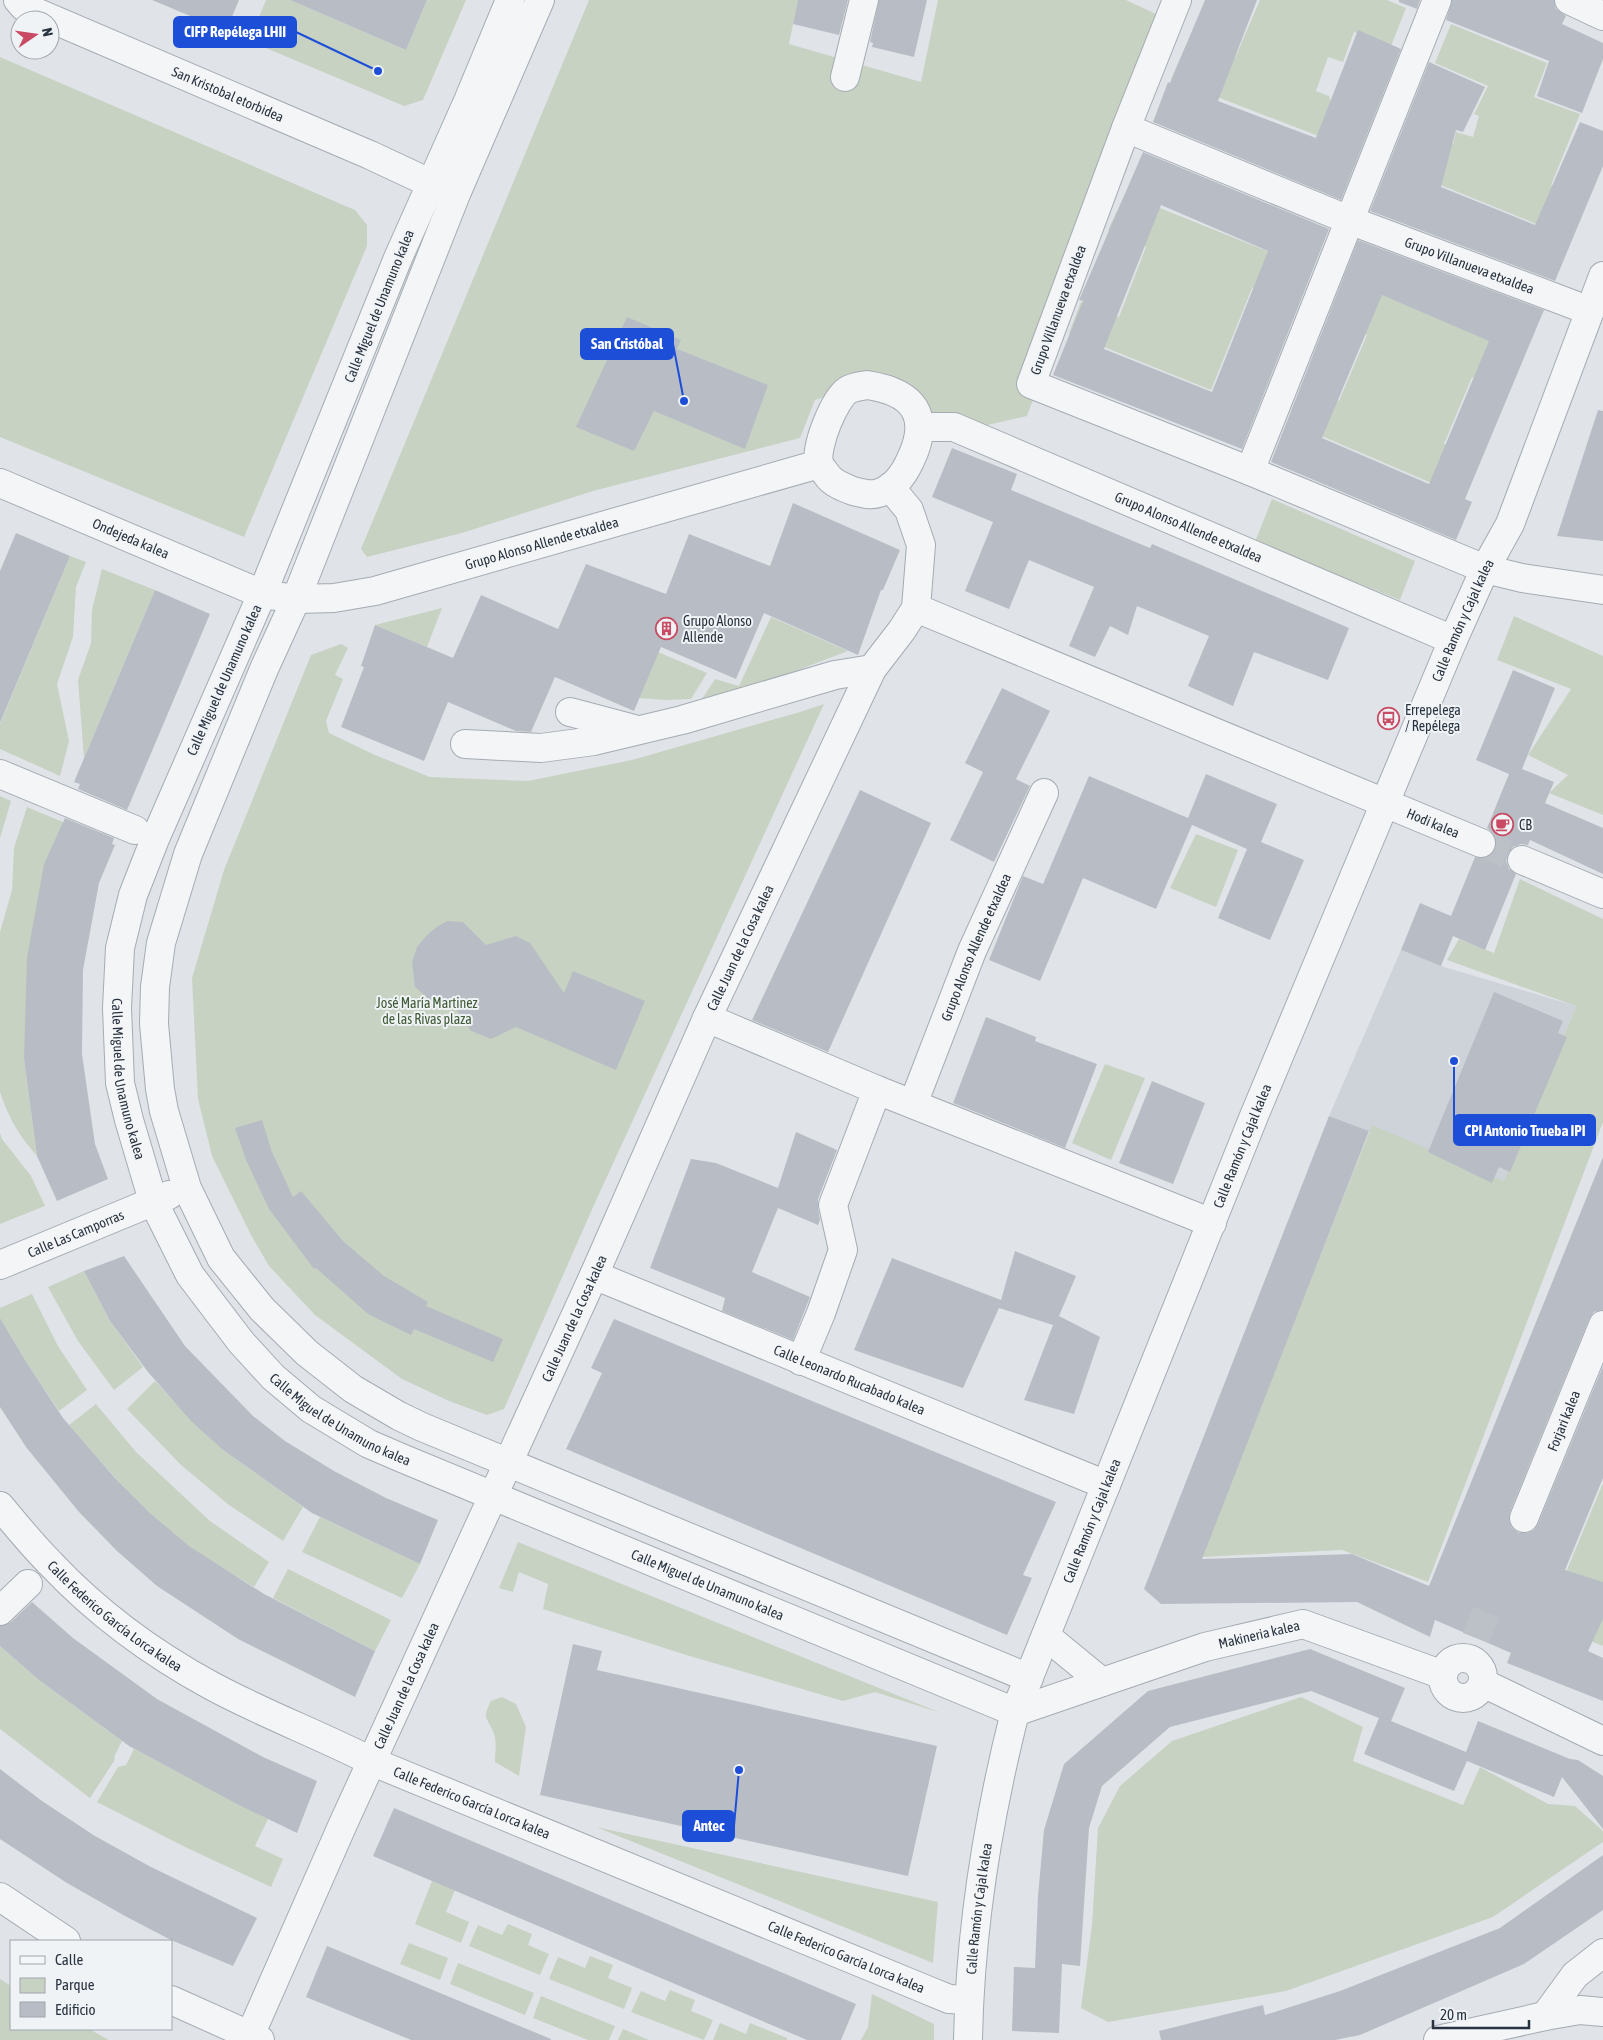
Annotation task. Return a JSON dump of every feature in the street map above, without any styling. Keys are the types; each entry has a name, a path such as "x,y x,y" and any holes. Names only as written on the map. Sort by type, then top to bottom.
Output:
{"street":[{"name":"Calle Miguel de Unamuno kalea","path":"510,0 296,599 264,669 188,854 161,942 155,987 154,1015 160,1089 187,1188 221,1258 262,1309 307,1353 353,1389 398,1416 1029,1678"},
{"name":"Calle Miguel de Unamuno kalea","path":"540,0 443,189 398,258 262,594 155,839 133,895 120,948 117,1008 120,1084 154,1201 190,1275 241,1342 273,1377 311,1409 369,1444 1015,1712"},
{"path":"845,77 864,0"},
{"name":"Grupo Villanueva etxaldea","path":"1178,0 1126,128 1031,384 1250,471 1485,569 1522,578 1603,590"},
{"path":"1250,471 1437,0"},
{"path":"1569,0 1603,16"},
{"name":"San Kristobal etorbidea","path":"14,5 361,151 443,189"},
{"name":"Grupo Villanueva etxaldea","path":"1126,128 1349,220 1590,311"},
{"name":"Calle Ramón y Cajal kalea","path":"968,2040 969,2000 985,1851 1015,1712 1258,1107 1453,640 1485,569 1510,524 1603,276"},
{"path":"867,385 886,388 907,400 917,413 921,427 912,456 901,478 879,494 865,494 847,489 829,478 819,464 819,446 828,422 848,390 867,385"},
{"name":"Grupo Alonso Allende etxaldea","path":"921,427 954,427 1453,640"},
{"name":"Grupo Alonso Allende etxaldea","path":"262,594 296,599 334,598 375,591 819,464"},
{"name":"Ondejeda kalea","path":"0,483 262,594"},
{"path":"890,487 909,510 920,545 916,608 1385,803"},
{"name":"Calle Juan de la Cosa kalea","path":"252,2039 373,1762 594,1275 707,1018 872,669 902,630 916,608"},
{"path":"465,744 541,748 594,740 640,731 835,675 872,669"},
{"path":"570,712 640,731"},
{"path":"0,774 135,830"},
{"name":"Grupo Alonso Allende etxaldea","path":"913,1104 972,951 1044,793"},
{"name":"Hodi kalea","path":"1385,803 1481,843"},
{"path":"1522,860 1603,894"},
{"path":"707,1018 877,1090 1212,1223"},
{"path":"801,1360 822,1313 843,1250 834,1205 877,1090"},
{"name":"Calle Las Camporras","path":"0,1265 187,1188"},
{"name":"Calle Leonardo Rucabado kalea","path":"594,1275 1106,1485"},
{"name":"Forjari kalea","path":"1524,1518 1603,1325"},
{"name":"Calle Federico García Lorca kalea","path":"0,1506 50,1564 103,1612 142,1642 211,1685 373,1762 948,1999 969,2000"},
{"path":"0,1611 28,1584"},
{"name":"Makineria kalea","path":"1015,1712 1205,1647 1303,1624 1443,1675"},
{"path":"1046,1636 1102,1682"},
{"path":"1472,1648 1474,1660 1482,1670 1483,1683 1480,1689 1470,1698 1456,1697 1446,1688 1443,1675 1445,1669 1454,1659 1472,1648"},
{"path":"1483,1683 1603,1742"},
{"path":"0,1897 64,1940"},
{"path":"1545,2016 1575,1975 1603,1953"},
{"path":"172,2000 252,2039"},
{"path":"1438,2040 1580,2010 1603,2012"}],"shaded area":[{"path":"1401,950 1441,966 1576,1006 1504,1182 1329,1116"}],"green space":[{"path":"266,0 290,0 406,50 427,0 466,0 423,100 404,106 249,41"},
{"path":"589,0 798,0 789,44 921,82 938,0 1126,0 1173,22 1027,416 918,441 907,400 848,390 815,400 800,438 593,491 462,533 367,557 361,549"},
{"path":"1260,0 1387,0 1406,8 1391,46 1354,32 1343,62 1328,57 1316,91 1329,96 1331,102 1331,141 1171,79 1186,45 1221,59 1223,54 1235,58"},
{"path":"1451,24 1547,63 1534,97 1580,114 1551,185 1586,200 1571,238 1394,166 1444,141 1453,144 1456,132 1473,137 1479,116 1474,114 1488,86 1435,63"},
{"path":"0,57 355,210 367,225 367,246 244,537 0,437"},
{"path":"1125,194 1302,265 1287,301 1252,288 1211,390 1069,333 1081,302 1119,317 1146,247 1108,230"},
{"path":"1347,280 1521,352 1505,391 1472,377 1444,444 1480,460 1464,497 1289,422 1303,385 1339,401 1367,335 1331,320"},
{"path":"1272,499 1415,561 1400,600 1255,542"},
{"path":"70,556 86,562 76,587 73,637 57,684 69,741 60,776 0,749 0,724"},
{"path":"102,569 155,590 84,758 78,680 91,643 92,610"},
{"path":"442,608 427,647 375,625"},
{"path":"1514,616 1603,656 1603,815 1549,793 1568,775 1528,755 1571,689 1497,660"},
{"path":"771,617 848,651 777,678 702,699 715,679 739,686"},
{"name":"José María Martinez de las Rivas plaza","path":"341,644 348,648 335,675 343,679 326,721 329,733 375,755 430,777 528,781 632,760 824,704 594,1205 504,1409 487,1415 449,1401 402,1379 315,1315 269,1266 251,1235 212,1156 198,1099 192,978 224,870 311,655"},
{"path":"658,652 707,673 691,699 639,698"},
{"path":"0,796 11,801 0,838"},
{"path":"27,807 63,822 24,1059 37,1156 15,1126 0,1092 0,932 12,890 14,848"},
{"path":"1196,834 1238,850 1216,907 1170,888"},
{"path":"1520,879 1603,919 1603,1122 1428,1582 1342,1550 1201,1557 1372,1125 1504,1181 1576,1006 1447,960 1459,939 1494,953"},
{"path":"1105,1064 1145,1078 1111,1160 1072,1143"},
{"path":"0,1133 2,1139 31,1176 45,1206 0,1224"},
{"path":"84,1271 110,1321 143,1367 114,1390 78,1341 48,1287"},
{"path":"32,1294 58,1346 87,1390 59,1411 0,1318 0,1308"},
{"path":"155,1381 191,1420 223,1450 303,1507 283,1541 229,1505 181,1465 127,1409"},
{"path":"96,1404 136,1452 210,1521 269,1562 254,1587 188,1546 171,1533 126,1488 69,1425"},
{"path":"1603,1483 1603,1646 1545,1623"},
{"path":"320,1517 420,1564 402,1598 302,1552"},
{"path":"518,1542 941,1713 875,1692 843,1701 683,1654 543,1609 548,1584 519,1572 513,1592 499,1588"},
{"path":"288,1569 391,1620 375,1651 273,1598"},
{"path":"0,1646 39,1680 122,1741 114,1761 90,1798 0,1729"},
{"path":"502,1697 516,1704 526,1727 519,1776 495,1762 495,1737 486,1712 491,1701"},
{"path":"1301,1697 1363,1727 1353,1761 1463,1805 1480,1767 1548,1804 1575,1806 1603,1831 1603,1842 1493,1917 1286,1991 1108,2022 1081,2008 1092,1925 1098,1828 1120,1786 1172,1741"},
{"path":"134,1749 268,1819 255,1846 283,1859 271,1887 187,1848 97,1802 118,1767 126,1765"},
{"path":"596,1827 938,1902 933,1963 638,1844"},
{"path":"432,1881 455,1890 446,1912 469,1922 461,1943 415,1924"},
{"path":"508,1924 532,1934 528,1945 549,1954 540,1975 469,1946 478,1925 502,1935"},
{"path":"409,1943 448,1958 440,1980 400,1964"},
{"path":"590,1956 613,1965 608,1978 632,1988 624,2009 549,1979 558,1957 585,1968"},
{"path":"458,1963 534,1993 525,2015 450,1984"},
{"path":"0,1979 10,1985 10,2030 91,2030 109,2040 0,2040"},
{"path":"670,1990 695,2000 691,2011 713,2020 704,2040 631,2012 641,1991 665,2001"},
{"path":"872,1994 934,2024 934,2040 861,2040 868,2027"},
{"path":"541,1996 615,2026 609,2040 588,2040 533,2018"},
{"path":"720,2023 746,2034 750,2023 787,2038 787,2040 713,2040"},
{"path":"623,2029 649,2040 618,2040"}],"building":[{"path":"152,0 239,0 226,31"},
{"path":"290,0 427,0 406,50"},
{"path":"798,0 848,0 839,35 793,24"},
{"path":"879,0 927,0 914,57 872,47 873,43 870,42"},
{"path":"1205,0 1257,0 1218,101 1316,138 1358,30 1401,49 1341,200 1153,122 1168,82 1170,83"},
{"path":"1399,0 1420,0 1417,9 1399,2"},
{"path":"1452,0 1554,0 1556,9 1566,16 1562,24 1603,43 1603,59 1582,113 1537,96 1549,61 1446,20"},
{"path":"1429,62 1485,87 1463,132 1456,130 1441,187 1535,225 1580,122 1603,131 1603,166 1555,281 1370,211"},
{"path":"1143,152 1329,229 1242,449 1053,375 1083,301 1079,300","holes":["1161,205 1268,251 1212,392 1104,349"]},
{"path":"1358,240 1544,310 1465,499 1472,502 1456,540 1271,462","holes":["1382,295 1489,341 1429,484 1322,438"]},
{"path":"627,317 681,340 677,349 768,385 745,449 654,411 634,451 576,427"},
{"path":"1598,410 1603,411 1603,541 1557,536"},
{"path":"952,448 1017,474 1011,490 1150,548 1152,544 1349,628 1328,680 1254,652 1233,706 1188,686 1209,636 1137,606 1128,635 1110,626 1095,657 1069,646 1094,587 1029,560 1009,609 965,591 993,522 932,497"},
{"name":"Grupo Alonso Allende","path":"793,503 900,550 883,590 881,590 858,655 764,613 736,679 661,647 634,711 555,677 531,732 516,731 448,702 424,761 341,727 364,667 361,666 375,625 453,658 481,595 558,629 586,564 666,594 689,534 770,566"},
{"path":"16,533 70,556 0,723 0,571"},
{"path":"155,590 210,614 127,810 78,789 80,784 74,782"},
{"path":"1513,670 1555,688 1522,769 1554,782 1545,803 1603,828 1603,874 1530,840 1528,845 1521,844 1513,847 1506,861 1509,869 1516,874 1485,950 1453,936 1441,966 1401,950 1420,903 1451,916 1475,857 1483,858 1490,856 1496,849 1494,834 1487,828 1509,774 1476,760"},
{"path":"1002,688 1050,711 1016,779 1030,786 994,862 950,840 983,772 965,763"},
{"path":"1206,774 1277,804 1261,842 1304,860 1270,940 1218,918 1247,849 1192,825 1156,909 1083,878 1040,981 989,960 1023,876 1043,884 1089,776 1188,818"},
{"path":"860,790 931,823 828,1052 752,1020"},
{"path":"65,818 114,838 112,844 115,845 99,883 83,970 82,1054 95,1144 108,1179 57,1201 37,1156 24,1059 27,958 44,864"},
{"path":"448,921 463,922 486,945 516,936 530,943 564,993 573,971 645,1001 616,1070 516,1027 491,1039 471,1031 453,1004 430,1000 415,987 412,962 417,947 427,935"},
{"path":"1494,992 1563,1021 1558,1033 1567,1037 1510,1172 1499,1167 1492,1183 1428,1152"},
{"path":"986,1017 1036,1037 1035,1041 1097,1064 1065,1148 953,1103"},
{"path":"1152,1081 1205,1103 1173,1184 1119,1163"},
{"path":"1329,1116 1369,1131 1202,1559 1352,1554 1429,1586 1603,1157 1603,1310 1594,1312 1589,1319 1510,1512 1509,1520 1512,1528 1519,1533 1527,1533 1534,1530 1538,1524 1603,1366 1603,1478 1565,1570 1603,1582 1603,1619 1588,1651 1603,1658 1603,1701 1507,1663 1511,1653 1435,1620 1430,1637 1357,1602 1161,1604 1144,1589"},
{"path":"262,1120 272,1152 293,1197 301,1191 344,1242 384,1276 428,1302 426,1306 503,1339 493,1362 414,1329 411,1335 368,1314 316,1268 314,1269 269,1209 246,1160 235,1128"},
{"path":"796,1132 837,1150 818,1199 820,1220 818,1225 778,1208 752,1272 810,1297 793,1340 722,1311 725,1298 650,1268 691,1159 716,1163 778,1188"},
{"path":"1015,1251 1076,1276 1059,1316 1100,1337 1074,1414 1024,1400 1053,1325 999,1308 963,1388 854,1350 892,1258 1001,1300"},
{"path":"124,1256 185,1346 253,1416 285,1441 334,1471 386,1498 438,1520 420,1564 312,1513 223,1450 191,1421 148,1372 110,1321 84,1271"},
{"path":"0,1318 63,1418 115,1478 151,1514 189,1546 264,1594 375,1651 355,1697 238,1639 157,1586 117,1551 79,1512 26,1447 0,1407"},
{"path":"614,1319 1056,1502 1023,1575 1032,1578 1007,1635 566,1449 602,1373 591,1368"},
{"path":"32,1602 73,1638 157,1699 263,1757 317,1781 297,1833 239,1805 129,1746 39,1680 0,1646 0,1626 11,1622"},
{"path":"573,1644 602,1651 597,1670 937,1746 908,1876 540,1795"},
{"path":"1310,1649 1405,1688 1391,1721 1466,1752 1478,1721 1570,1759 1578,1760 1603,1776 1603,1829 1562,1777 1554,1797 1467,1761 1454,1791 1364,1754 1379,1718 1311,1691 1170,1727 1102,1786 1089,1828 1080,1966 1062,1964 1059,2033 1012,2031 1014,1967 1035,1968 1038,1896 1044,1830 1064,1764 1148,1691"},
{"path":"0,1769 42,1801 95,1836 151,1867 257,1918 233,1966 171,1940 125,1916 67,1883 0,1839"},
{"path":"394,1808 856,2004 841,2040 807,2040 373,1856"},
{"path":"1603,1855 1603,1910 1524,1964 1360,2035 1335,2040 1161,2040 1159,2031 1263,2005 1265,2015 1340,1991 1500,1928"},
{"path":"327,1946 551,2040 411,2040 306,1997"}],"tunnel":[{"path":"1481,843 1522,860"},
{"path":"1476,1638 1491,1599"}],"place":[{"name":"CIFP Repélega LHII","path":"378,71"},
{"name":"San Cristóbal","path":"684,401"},
{"name":"Grupo Alonso Allende","path":"667,629"},
{"name":"Errepelega / Repélega","path":"1389,718"},
{"name":"CB","path":"1503,825"},
{"name":"CPI Antonio Trueba IPI","path":"1454,1061"},
{"name":"Antec","path":"739,1770"}]}
